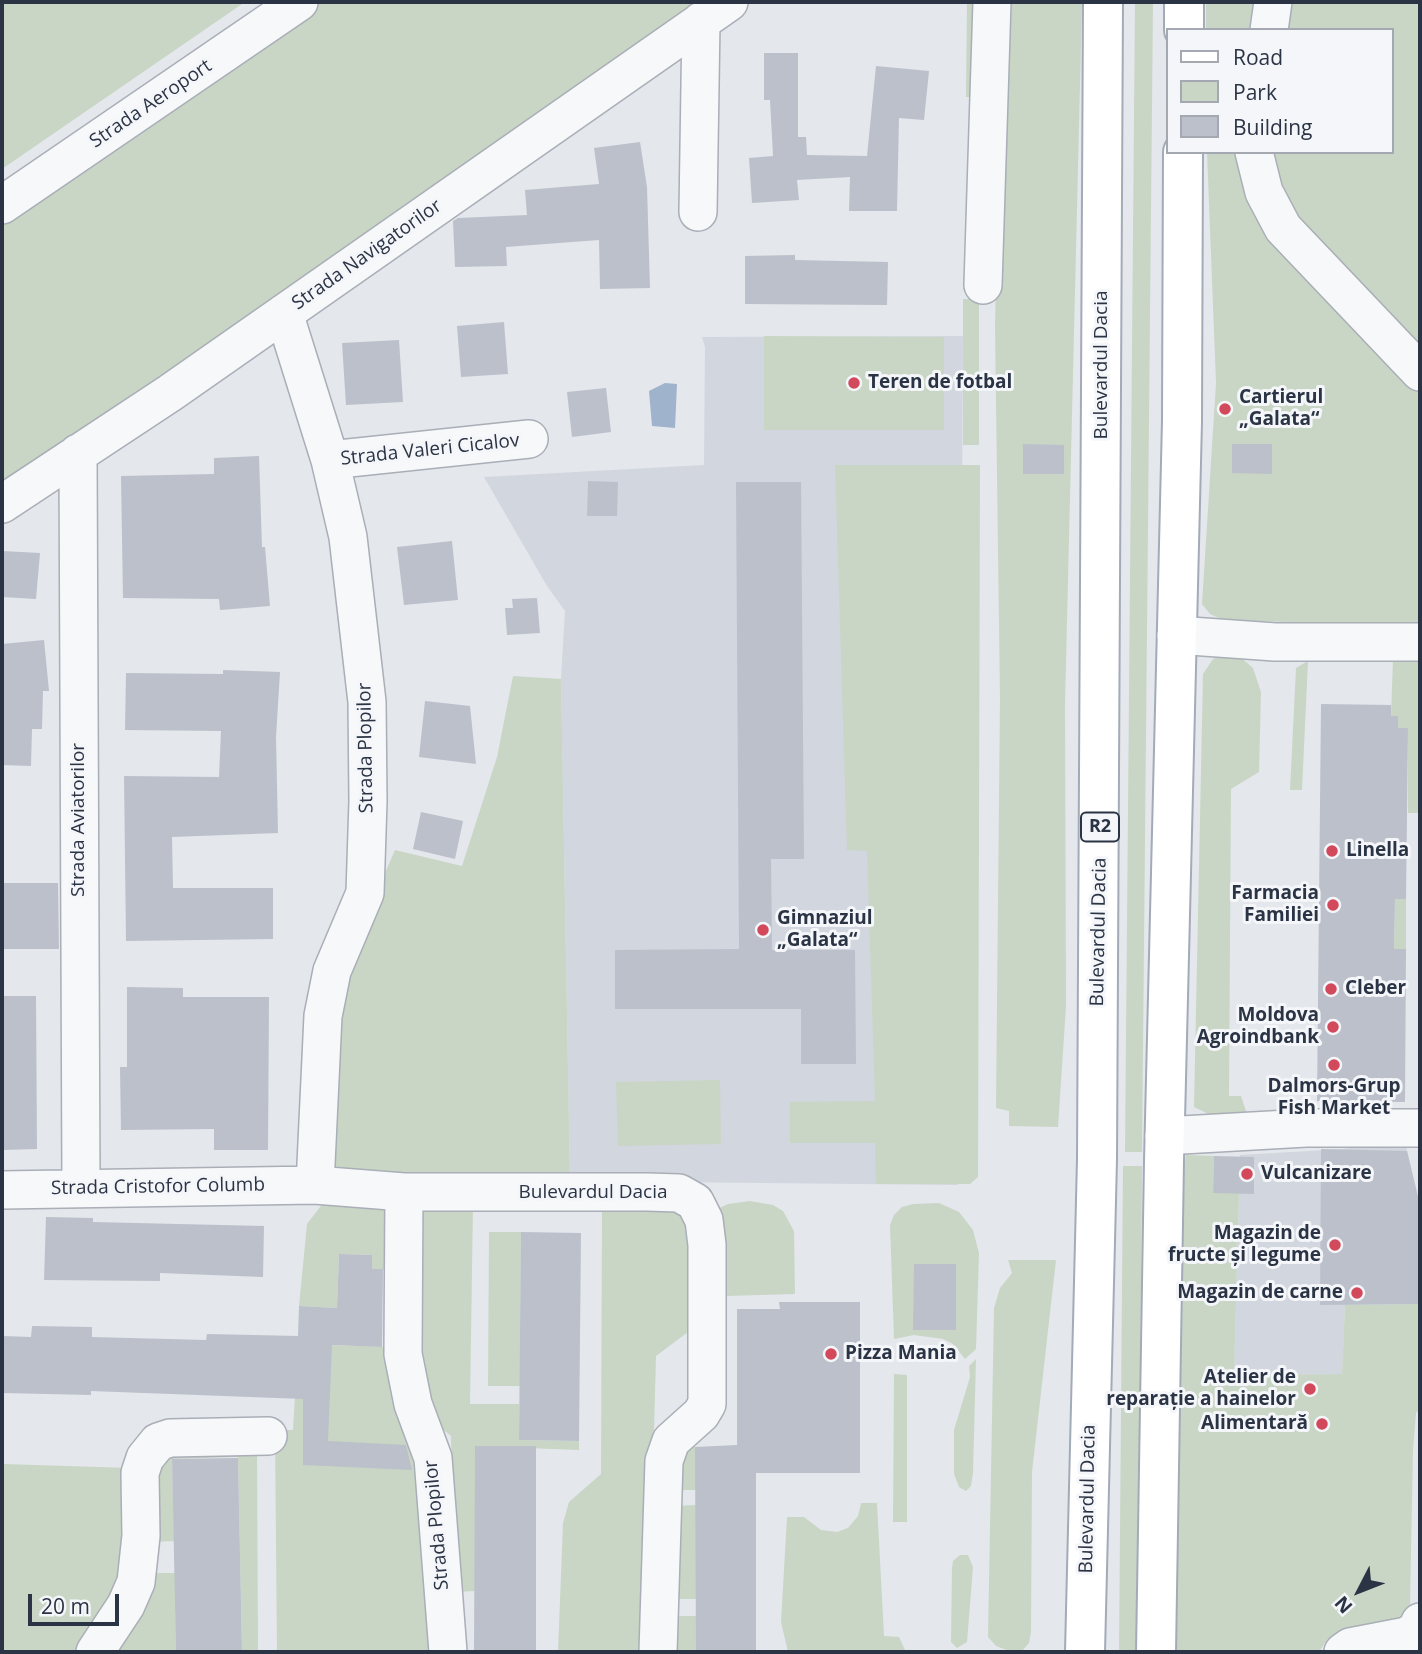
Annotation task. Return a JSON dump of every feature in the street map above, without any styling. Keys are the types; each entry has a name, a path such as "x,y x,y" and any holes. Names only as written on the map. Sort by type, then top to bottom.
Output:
{"main road":[{"name":"Bulevardul Dacia","path":"1085,1652 1097,1118 1103,2"},
{"path":"1184,2 1184,28"},
{"path":"1156,1652 1183,154"}],"street":[{"name":"Strada Aeroport","path":"2,205 299,2"},
{"path":"984,285 992,2"},
{"path":"1269,28 1273,2"},
{"path":"698,212 715,11"},
{"name":"Strada Navigatorilor","path":"2,504 284,313 715,11"},
{"path":"1255,154 1265,192 1283,228 1420,372"},
{"name":"Strada Plopilor","path":"284,313 330,460 348,537 367,702 368,862 365,893 332,971 323,1016 315,1185"},
{"name":"Strada Valeri Cicalov","path":"330,460 530,439"},
{"name":"Strada Aviatorilor","path":"78,453 81,1187"},
{"path":"1176,635 1275,642 1420,642"},
{"path":"1164,1136 1306,1128 1419,1133"},
{"name":"Strada Cristofor Columb","path":"2,1190 315,1185"},
{"name":"Bulevardul Dacia","path":"315,1185 404,1192 647,1192 679,1194 695,1202 704,1220 707,1245 707,1404 701,1414 671,1441 664,1461 658,1652"},
{"name":"Strada Plopilor","path":"404,1192 403,1354 413,1404 433,1458 448,1652"},
{"path":"95,1652 126,1605 136,1582 141,1536 139,1473 145,1458 158,1443 170,1438 268,1436"},
{"path":"1343,1652 1350,1647 1407,1636 1419,1628 1420,1622"}],"shaded area":[{"name":"Gimnaziul „Galata“","path":"963,336 958,1185 570,1181 561,679 565,611 547,586 484,477 704,465 705,347 702,337"},
{"path":"1404,1138 1420,1205 1420,1304 1345,1305 1342,1374 1234,1375 1240,1155 1343,1149"}],"green space":[{"path":"2,2 245,2 2,169"},
{"path":"320,2 706,2 2,492 2,219"},
{"path":"967,2 985,2 981,97 966,97"},
{"path":"1002,2 1082,2 1065,704 1066,1006 1058,1127 1009,1126 1009,1111 996,1108 1000,698 995,326"},
{"path":"1135,2 1153,2 1142,1152 1125,1152"},
{"path":"1206,2 1420,2 1420,626 1223,620 1210,614 1202,604 1216,383 1207,154 1394,154 1394,28 1206,28"},
{"path":"963,299 979,299 979,445 963,445"},
{"name":"Teren de fotbal","path":"764,336 944,337 944,430 764,430"},
{"path":"835,465 980,465 978,1177 970,1184 876,1184 875,1143 790,1143 790,1102 875,1101 867,851 847,850"},
{"path":"1224,654 1239,656 1253,668 1261,692 1259,772 1231,789 1229,1096 1241,1096 1247,1114 1217,1118 1194,1107 1203,674 1213,659"},
{"path":"1393,658 1420,661 1420,813 1408,813 1408,728 1398,728 1398,716 1391,716"},
{"path":"1308,661 1302,790 1290,790 1296,668"},
{"path":"513,676 561,679 570,1181 449,1180 338,1170 325,1154 333,993 395,850 462,866 497,757"},
{"path":"1395,899 1406,899 1406,949 1394,949"},
{"path":"720,1080 721,1144 618,1146 616,1082"},
{"path":"1186,1155 1214,1156 1213,1193 1239,1193 1234,1375 1342,1374 1345,1305 1420,1304 1420,1408 1416,1413 1413,1451 1410,1605 1405,1618 1394,1625 1341,1631 1327,1640 1319,1652 1175,1652 1181,1196"},
{"path":"1123,1166 1142,1166 1138,1652 1119,1652"},
{"path":"327,1198 390,1201 392,1269 372,1269 372,1255 339,1254 337,1308 299,1306 307,1224"},
{"path":"750,1201 773,1205 783,1211 794,1231 795,1294 727,1296 717,1290 715,1210 728,1204"},
{"path":"939,1203 959,1212 973,1230 979,1253 976,1349 965,1359 953,1344 943,1339 914,1335 894,1339 890,1225 894,1215 902,1207"},
{"path":"473,1204 470,1404 519,1404 519,1440 579,1441 579,1450 475,1446 475,1591 454,1592 451,1436 427,1416 421,1398 417,1210"},
{"path":"673,1206 688,1215 696,1326 656,1356 648,1652 558,1652 563,1523 569,1502 601,1474 602,1207"},
{"path":"489,1232 521,1232 520,1386 488,1386"},
{"path":"1008,1260 1056,1260 1032,1472 1031,1632 1029,1643 1023,1650 1012,1652 996,1646 988,1637 994,1308 1000,1288 1012,1273"},
{"path":"298,1344 389,1347 423,1448 431,1652 277,1652 275,1430 293,1430"},
{"path":"976,1359 973,1473 971,1486 966,1491 959,1487 954,1474 954,1430 970,1377 969,1366"},
{"path":"894,1374 907,1375 907,1522 893,1522"},
{"path":"257,1444 258,1652 242,1652 238,1457 172,1459 174,1541 151,1542 150,1478 162,1450"},
{"path":"695,1445 696,1490 675,1490 675,1449"},
{"path":"4,1464 129,1468 128,1578 85,1652 2,1652"},
{"path":"861,1503 877,1503 884,1636 899,1637 906,1652 788,1652 781,1622 787,1517 804,1517 821,1530 837,1532 848,1528 858,1516"},
{"path":"696,1505 696,1599 669,1599 669,1506"},
{"path":"960,1555 968,1555 973,1567 967,1642 957,1648 951,1642 952,1568 953,1561"},
{"path":"149,1573 175,1573 176,1652 113,1652"},
{"path":"666,1616 696,1616 696,1652 667,1652"}],"water":[{"path":"665,383 677,384 675,428 652,426 649,391"}],"building":[{"path":"764,53 798,53 798,137 806,137 807,155 867,156 876,66 929,71 924,120 899,118 897,211 849,211 850,177 797,180 799,200 752,203 749,158 773,156 770,100 764,100"},
{"path":"640,142 647,187 650,288 600,289 599,240 506,247 507,266 455,267 453,221 458,218 527,215 525,190 599,184 594,148"},
{"path":"795,255 795,260 888,262 887,305 745,304 745,256"},
{"path":"504,322 508,374 461,377 457,326"},
{"path":"399,340 403,402 346,405 342,343"},
{"path":"606,388 611,432 572,437 567,392"},
{"path":"1023,444 1064,445 1064,474 1023,474"},
{"path":"1232,444 1272,444 1272,474 1232,473"},
{"path":"259,456 262,547 265,547 270,606 220,610 219,599 123,598 121,476 214,474 214,458"},
{"path":"588,481 618,482 617,516 587,516"},
{"path":"736,482 801,482 804,859 771,859 772,950 855,950 856,1064 801,1064 801,1009 615,1009 615,950 739,949"},
{"path":"452,541 458,600 404,605 397,547"},
{"path":"2,551 40,553 36,599 2,597"},
{"path":"537,598 540,633 507,635 505,608 513,608 512,599"},
{"path":"44,640 49,691 43,691 42,729 32,729 31,766 2,765 2,644"},
{"path":"223,670 280,672 276,737 278,833 172,837 173,888 273,888 273,939 126,941 124,776 219,777 221,731 125,730 126,673 223,674"},
{"path":"425,701 470,706 476,764 419,757"},
{"path":"1321,704 1391,705 1391,716 1398,716 1398,728 1408,728 1406,899 1395,899 1394,949 1406,949 1405,1102 1317,1101"},
{"path":"421,812 463,821 455,859 413,849"},
{"path":"2,883 58,883 59,949 2,949"},
{"path":"127,987 183,988 183,997 269,997 268,1150 214,1150 214,1129 121,1130 120,1067 127,1067"},
{"path":"2,996 36,996 37,1149 2,1150"},
{"path":"1321,1149 1407,1151 1420,1205 1420,1304 1320,1305"},
{"path":"1214,1156 1254,1157 1254,1194 1213,1193"},
{"path":"46,1217 93,1218 93,1222 264,1226 263,1277 160,1273 160,1281 44,1280"},
{"path":"521,1232 581,1233 579,1441 519,1440"},
{"path":"339,1254 372,1255 372,1269 383,1269 382,1347 332,1345 328,1441 406,1445 412,1470 303,1465 303,1399 91,1391 91,1395 2,1393 2,1336 31,1337 32,1326 92,1327 92,1337 206,1340 207,1334 298,1336 299,1306 337,1308"},
{"path":"914,1264 956,1264 956,1330 913,1330"},
{"path":"779,1302 860,1302 860,1473 756,1473 756,1652 696,1652 695,1447 737,1445 737,1309 780,1309"},
{"path":"475,1446 536,1446 536,1652 474,1652"},
{"path":"238,1458 242,1652 176,1652 172,1459"}],"place":[{"name":"Teren de fotbal","path":"854,383"},
{"name":"Cartierul „Galata“","path":"1225,409"},
{"name":"Linella","path":"1332,851"},
{"name":"Farmacia Familiei","path":"1333,905"},
{"name":"Gimnaziul „Galata“","path":"763,930"},
{"name":"Cleber","path":"1331,989"},
{"name":"Moldova Agroindbank","path":"1333,1027"},
{"name":"Dalmors-Grup Fish Market","path":"1334,1065"},
{"name":"Vulcanizare","path":"1247,1174"},
{"name":"Magazin de fructe și legume","path":"1335,1245"},
{"name":"Magazin de carne","path":"1357,1293"},
{"name":"Pizza Mania","path":"831,1354"},
{"name":"Atelier de reparație a hainelor","path":"1310,1389"},
{"name":"Alimentară","path":"1322,1424"}]}
